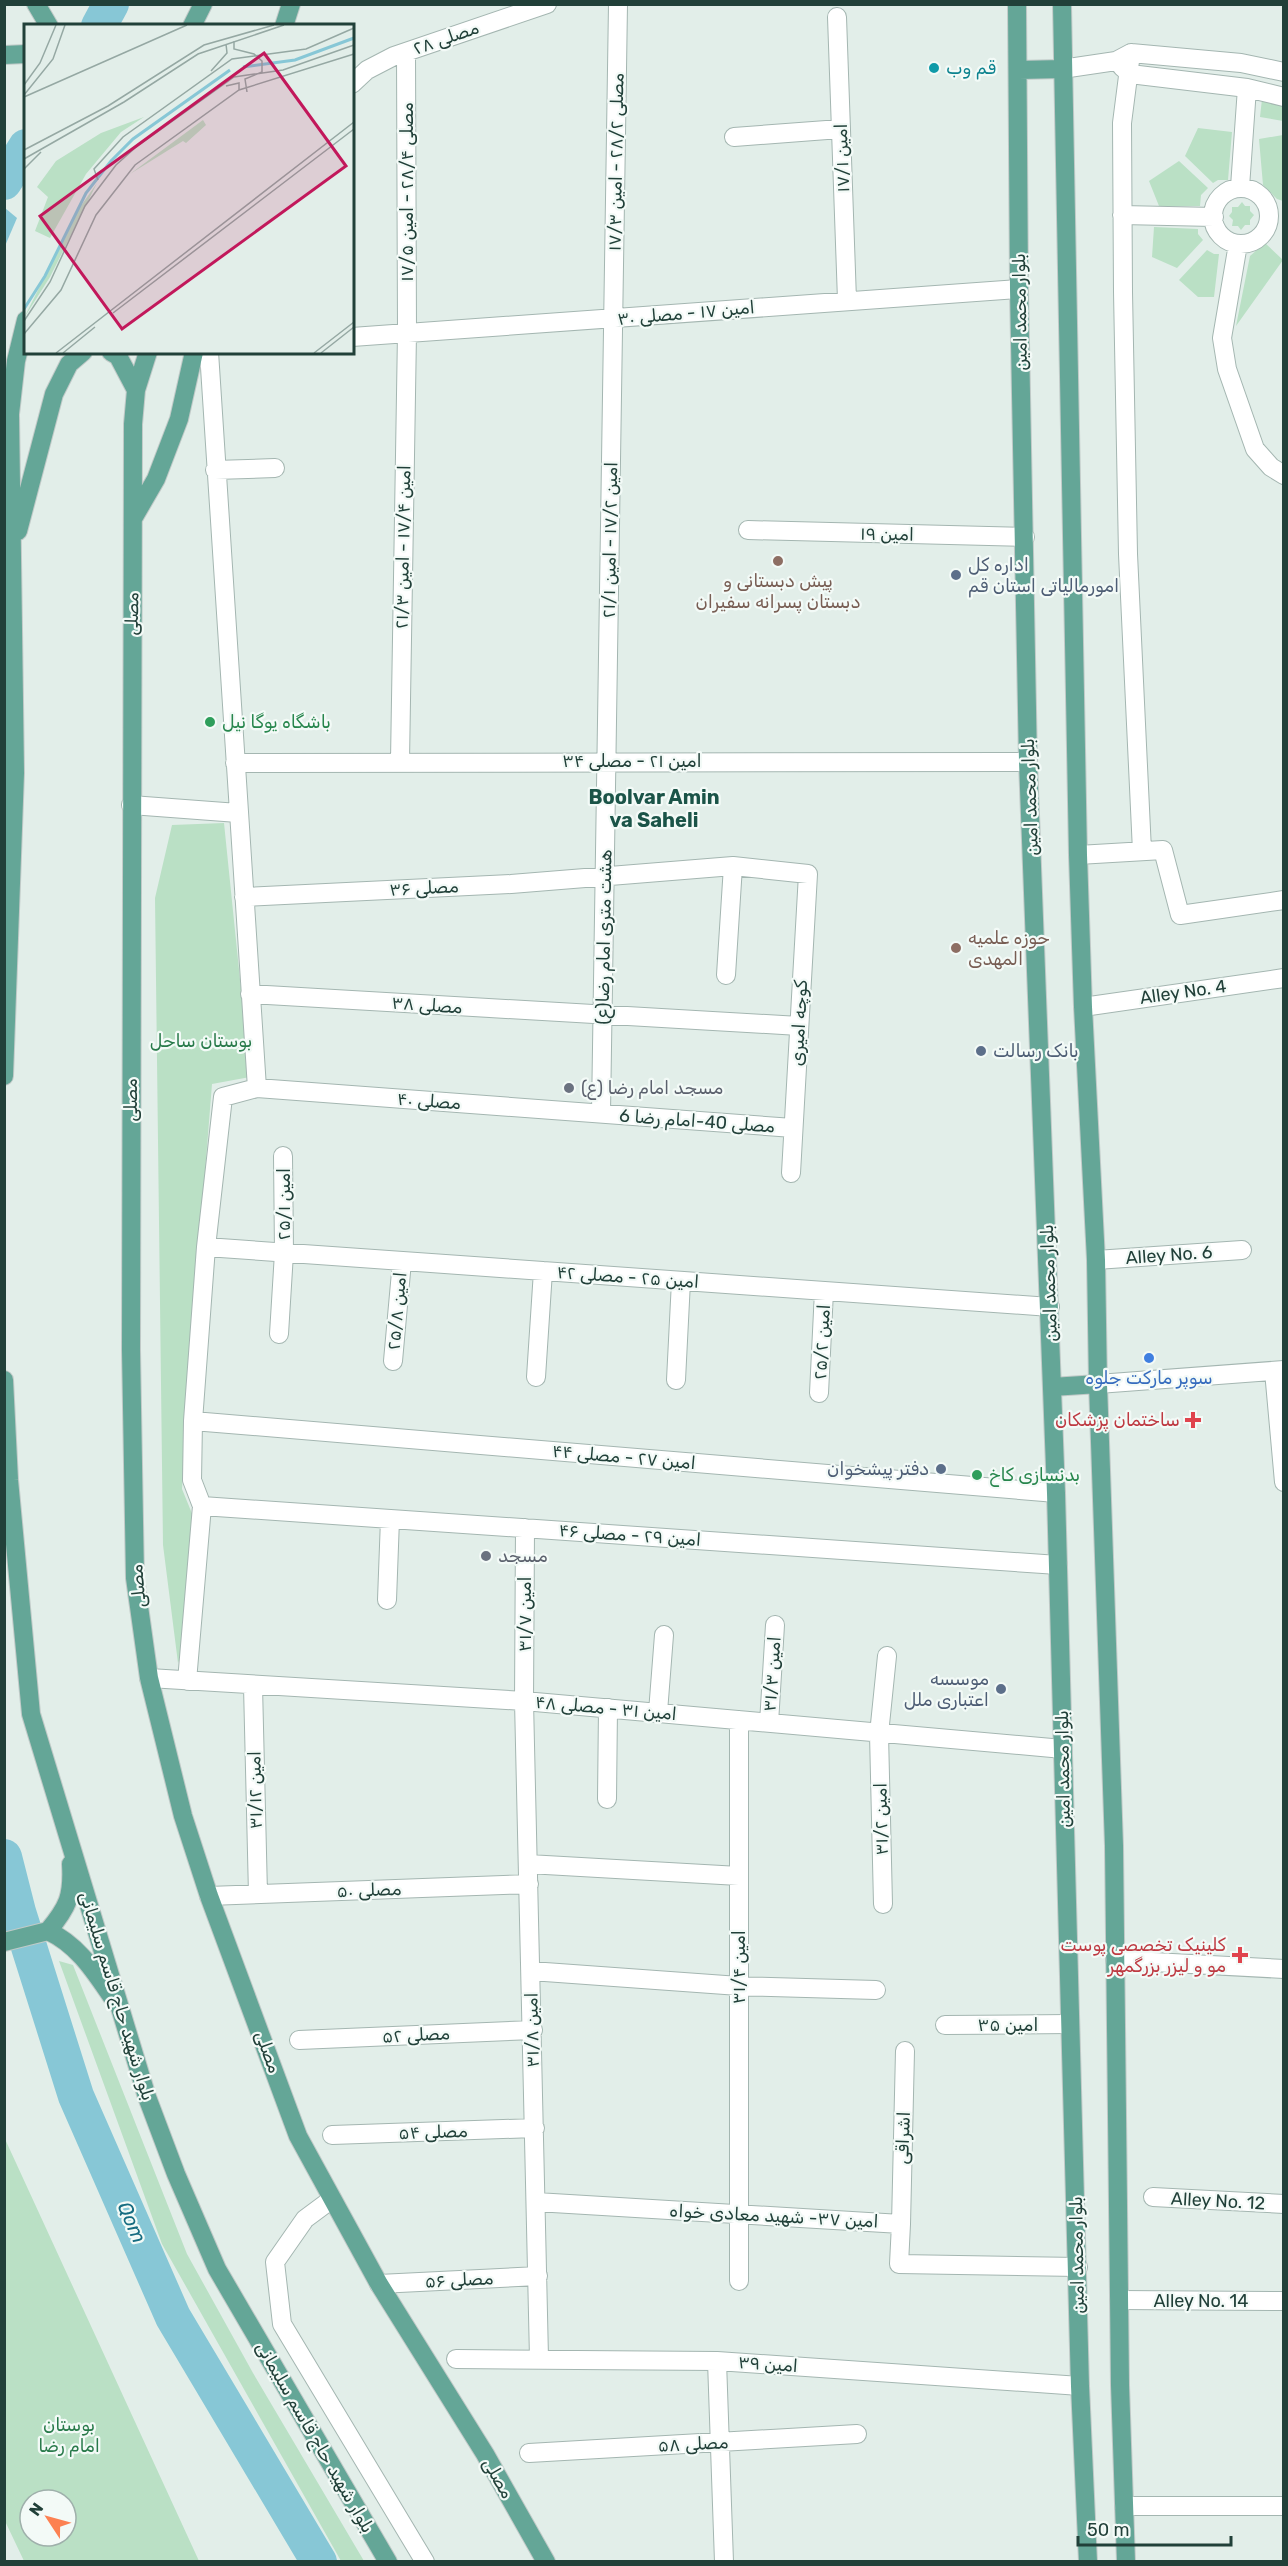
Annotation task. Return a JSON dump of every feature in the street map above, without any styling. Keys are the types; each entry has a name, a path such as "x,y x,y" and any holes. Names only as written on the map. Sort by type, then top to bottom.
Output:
{"main road":[{"path":"36,4 48,24"},
{"path":"193,24 203,4"},
{"path":"285,24 291,4"},
{"name":"بلوار محمد امین","path":"1017,4 1019,289 1026,537 1028,762 1050,1307 1080,2386 1088,2562"},
{"path":"1062,4 1078,855 1096,1260 1113,1835 1119,2300 1126,2562"},
{"path":"4,55 24,54"},
{"path":"1019,70 1062,69"},
{"path":"4,1077 15,773 10,414 16,361 24,328"},
{"path":"12,553 54,394 69,364 81,354"},
{"path":"114,354 118,356 136,390"},
{"name":"مصلی","path":"147,354 136,390 133,424 131,1350 135,1578 149,1678 183,1816 209,1896 298,2136 379,2284 485,2454 546,2562"},
{"path":"134,519 156,479 179,419 194,354"},
{"name":"بلوار شهید حاج قاسم سلیمانی","path":"4,1380 9,1480 31,1714 147,2097 176,2174 217,2269 388,2562"},
{"path":"1052,1387 1098,1384"},
{"path":"48,1931 68,1902 72,1886 69,1835"},
{"path":"4,1942 48,1931 63,1938 85,1959 123,2012"}],"street":[{"name":"مصلی ۲۸","path":"354,82 367,70 406,51 546,4"},
{"name":"مصلی ۲۸/۲ - امین ۱۷/۳","path":"614,319 618,4"},
{"name":"امین ۱۷/۱","path":"837,16 848,300"},
{"name":"مصلی ۲۸/۴ - امین ۱۷/۵","path":"406,51 407,333"},
{"path":"1124,57 1130,74 1122,123 1128,554 1142,851"},
{"path":"1062,69 1124,57 1241,63 1284,72"},
{"path":"1130,74 1247,88 1284,97"},
{"path":"1240,187 1247,88"},
{"path":"734,137 840,129"},
{"path":"1240,187 1249,188 1264,199 1270,217 1268,226 1256,240 1238,244 1221,236 1216,228 1214,217 1217,201 1223,194 1240,187"},
{"path":"1122,215 1214,217"},
{"path":"1238,244 1222,338 1227,369 1255,449 1271,468 1284,475"},
{"name":"امین ۱۷ - مصلی ۳۰","path":"354,338 1019,289"},
{"name":"امین ۱۷/۲ - امین ۲۱/۱","path":"607,761 614,319"},
{"name":"امین ۱۷/۴ - امین ۲۱/۳","path":"400,761 407,333"},
{"path":"208,354 257,1089"},
{"path":"215,470 275,468"},
{"name":"امین ۱۹","path":"748,530 1026,537"},
{"name":"هشت متری امام رضا(ع)","path":"601,1113 607,761"},
{"name":"امین ۲۱ - مصلی ۳۴","path":"235,763 1028,762"},
{"path":"131,806 238,813"},
{"path":"1078,855 1162,850 1180,915 1284,900"},
{"path":"726,975 733,866"},
{"name":"مصلی ۳۶","path":"244,897 605,877 733,866 808,874"},
{"name":"کوچه امیری","path":"791,1173 808,874"},
{"name":"Alley No. 4","path":"1083,1006 1284,978"},
{"name":"مصلی ۳۸","path":"250,994 799,1026"},
{"name":"مصلی ۴۰","path":"206,1247 224,1097 257,1089 601,1113"},
{"name":"مصلی 40-امام رضا 6","path":"601,1113 794,1128"},
{"name":"امین ۲۵/۱","path":"279,1334 284,1253 283,1156"},
{"path":"187,1681 202,1506 192,1480 192,1421 206,1247"},
{"name":"امین ۲۵ - مصلی ۴۲","path":"206,1247 1050,1307"},
{"name":"Alley No. 6","path":"1096,1260 1242,1250"},
{"name":"امین ۲۵/۸","path":"393,1361 402,1261"},
{"path":"536,1377 543,1271"},
{"path":"676,1380 681,1281"},
{"name":"امین ۲۵/۲","path":"819,1393 824,1291"},
{"path":"1098,1384 1279,1371 1284,1482"},
{"name":"امین ۲۷ - مصلی ۴۴","path":"192,1421 1056,1493"},
{"name":"امین ۲۹ - مصلی ۴۶","path":"202,1506 1058,1565"},
{"path":"387,1600 390,1519"},
{"name":"امین ۳۱/۷","path":"524,1701 525,1528"},
{"name":"امین ۳۱/۳","path":"769,1723 776,1625"},
{"path":"658,1712 663,1635"},
{"name":"امین ۳۱/۲","path":"883,1904 879,1734 887,1656"},
{"name":"امین ۳۱ - مصلی ۴۸","path":"149,1678 524,1701 1063,1749"},
{"name":"امین ۳۱/۱۲","path":"253,1686 258,1894"},
{"name":"امین ۳۱/۸","path":"524,1701 539,2358"},
{"path":"607,1799 608,1708"},
{"name":"امین ۳۱/۴","path":"739,1720 739,2281"},
{"path":"528,1864 739,1876"},
{"name":"مصلی ۵۰","path":"209,1896 529,1884"},
{"path":"1115,1960 1284,1969"},
{"path":"531,1971 739,1986 876,1990"},
{"name":"امین ۳۵","path":"945,2025 1070,2024"},
{"name":"مصلی ۵۲","path":"299,2040 532,2030"},
{"name":"اشراقی","path":"901,2224 906,2052"},
{"name":"مصلی ۵۴","path":"332,2135 535,2128"},
{"name":"Alley No. 12","path":"1153,2197 1284,2204"},
{"path":"332,2199 304,2219 276,2262 282,2324 425,2562"},
{"name":"امین ۳۷- شهید معادی خواه","path":"536,2202 901,2224 899,2264 1078,2267"},
{"name":"مصلی ۵۶","path":"379,2284 538,2276"},
{"name":"Alley No. 14","path":"1119,2300 1284,2301"},
{"name":"امین ۳۹","path":"456,2359 717,2361 1080,2386"},
{"path":"717,2361 722,2442 724,2562"},
{"name":"مصلی ۵۸","path":"529,2453 857,2434"},
{"path":"1124,2506 1284,2506"}],"green space":[{"path":"1262,99 1283,105 1283,121 1260,117"},
{"path":"1198,128 1232,132 1228,180 1218,180 1213,183 1185,156"},
{"path":"1284,135 1283,201 1277,199 1263,185 1259,139"},
{"path":"1179,161 1208,188 1201,195 1200,206 1159,206 1149,181"},
{"path":"1242,202 1245,206 1250,206 1250,211 1254,215 1250,220 1250,225 1245,225 1241,230 1238,226 1232,226 1233,220 1229,216 1232,207 1238,207"},
{"path":"1154,227 1198,229 1198,234 1203,240 1177,268 1152,257"},
{"path":"1265,243 1283,260 1236,326 1250,256"},
{"path":"1207,250 1219,254 1214,297 1198,297 1179,280"},
{"name":"بوستان ساحل","path":"224,823 250,1077 212,1084 182,1489 193,1516 188,1637 178,1663 163,1545 155,898 172,825"},
{"path":"59,1961 73,1965 187,2254 253,2373 364,2561 341,2561 162,2244"},
{"name":"بوستان امام رضا","path":"4,2139 199,2561 24,2561 5,2521"}],"water":[{"path":"5,208 17,218 5,246"}],"waterway":[{"name":"Qom","path":"100,24 111,4"},
{"name":"Qom","path":"4,182 24,150"},
{"name":"Qom","path":"4,1857 18,1912 76,2096 173,2317 319,2562"}],"place":[{"name":"قم وب","path":"934,68"},
{"name":"پیش دبستانی و دبستان پسرانه سفیران","path":"778,561"},
{"name":"اداره کل امورمالیاتی استان قم","path":"956,575"},
{"name":"باشگاه یوگا نیل","path":"210,722"},
{"name":"حوزه علمیه المهدی","path":"956,948"},
{"name":"بانک رسالت","path":"981,1051"},
{"name":"مسجد امام رضا (ع)","path":"569,1088"},
{"name":"سوپر مارکت جلوه","path":"1149,1358"},
{"name":"ساختمان پزشکان","path":"1193,1420"},
{"name":"دفتر پیشخوان","path":"941,1469"},
{"name":"بدنسازی کاخ","path":"977,1475"},
{"name":"مسجد","path":"486,1556"},
{"name":"موسسه اعتباری ملل","path":"1001,1689"},
{"name":"کلینیک تخصصی پوست مو و لیزر بزرگمهر","path":"1240,1955"}],"district":[{"name":"Boolvar Amin va Saheli","path":"654,808"}]}
